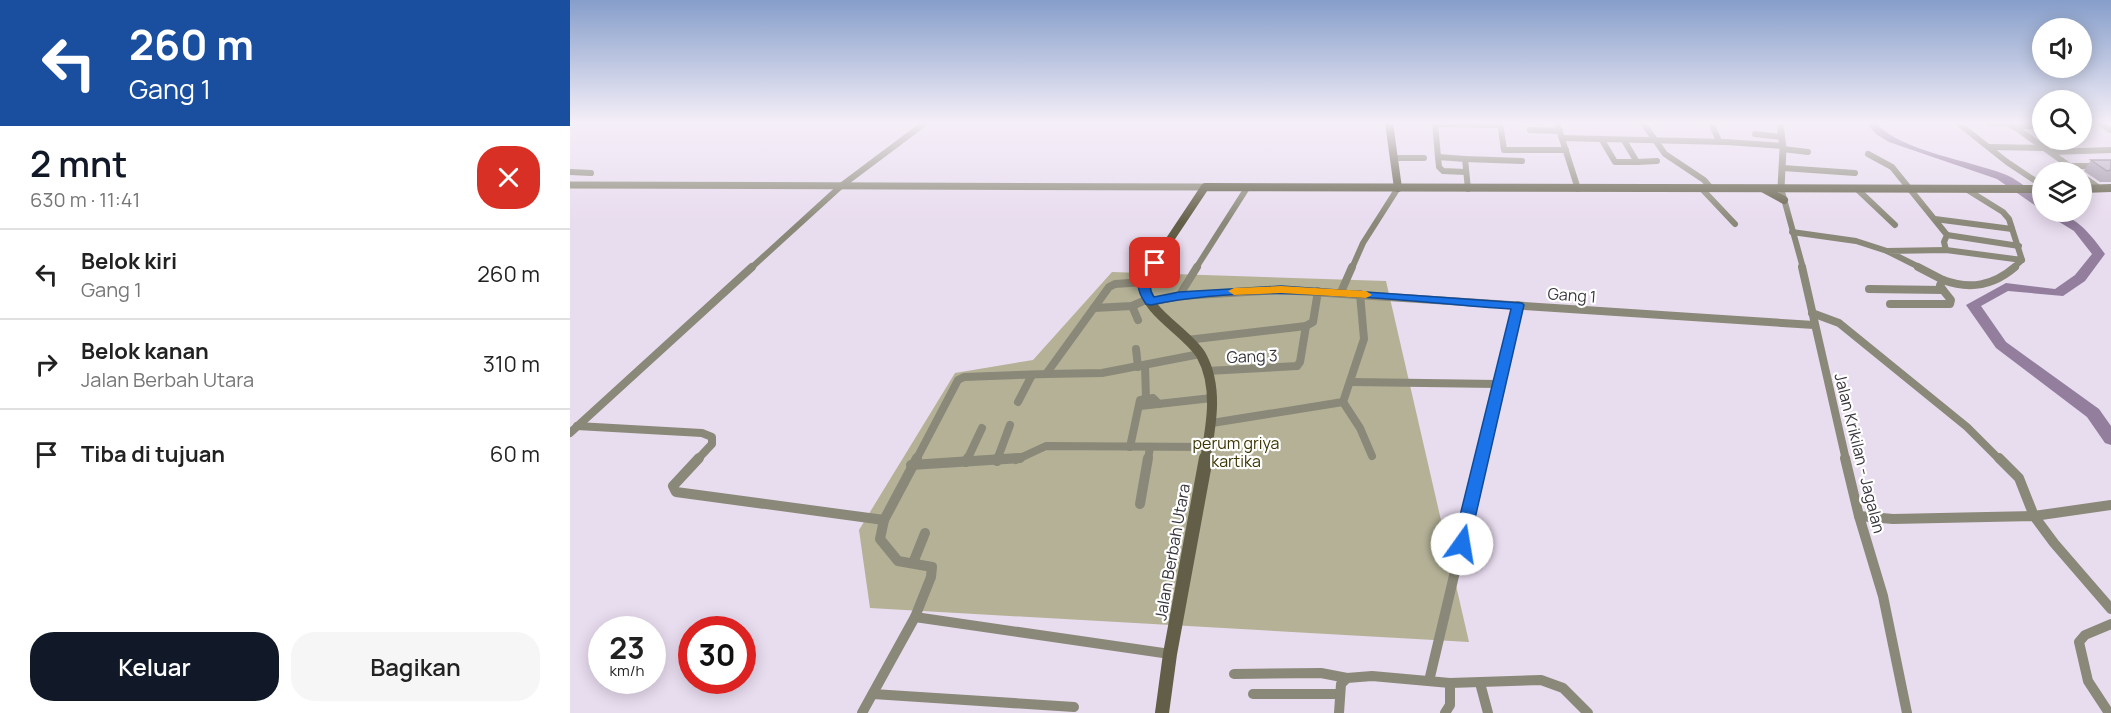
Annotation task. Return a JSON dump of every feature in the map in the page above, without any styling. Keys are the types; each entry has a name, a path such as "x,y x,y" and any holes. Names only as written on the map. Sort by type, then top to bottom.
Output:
{"main road":[{"path":"1395,158 1398,188"},
{"path":"1377,188 1397,173"},
{"path":"1149,300 1144,292 1144,282 1205,188 2032,189"},
{"path":"1761,188 1784,200"},
{"path":"2092,188 2111,188"},
{"name":"Jalan Berbah Utara","path":"1149,300 1200,354 1207,371 1212,398 1212,423 1170,654 1162,713"}],"street":[{"path":"574,429 841,186 881,156"},
{"path":"1568,156 1578,189"},
{"path":"1611,156 1615,162 1657,161"},
{"path":"1634,156 1637,162"},
{"path":"1668,156 1704,180 1711,188"},
{"path":"1781,188 1782,156"},
{"path":"1872,156 1892,167 1947,235 2019,246"},
{"path":"2001,156 2032,180"},
{"path":"1466,172 1443,171 1439,167 1438,157 1522,161"},
{"path":"1395,158 1424,158"},
{"path":"1465,159 1468,189"},
{"path":"2092,166 2111,166"},
{"path":"1783,168 1855,173"},
{"path":"570,172 591,173"},
{"path":"2092,183 2099,188"},
{"path":"570,185 1205,188"},
{"path":"1179,296 1247,188"},
{"path":"1341,292 1364,243 1398,188"},
{"path":"1701,188 1735,224"},
{"name":"Jalan Krikilan - Jagalan","path":"1781,188 1859,516 1883,596 1906,713"},
{"path":"1857,189 1895,225"},
{"path":"1966,189 2003,212 2009,219 2022,260"},
{"path":"1935,219 2012,229"},
{"path":"1792,231 1856,241 1887,251 1943,280 1960,286 1990,283 2003,278 2022,260"},
{"path":"1946,250 1944,242 1947,235"},
{"path":"1887,251 1946,250 2022,260"},
{"path":"1890,304 1950,304 1951,300 1940,285 1943,280"},
{"path":"1046,374 1112,286 1144,282"},
{"path":"1869,289 1943,290"},
{"name":"Gang 1","path":"1132,306 1149,300 1179,296 1262,290 1318,291 1814,325"},
{"path":"1187,339 1306,326 1313,322 1318,291"},
{"path":"1343,402 1364,339 1360,294"},
{"path":"1430,681 1518,305"},
{"path":"1094,308 1132,306 1137,320"},
{"path":"1812,313 1839,323 1967,427 2019,478 2034,516 2054,543 2111,609"},
{"name":"Gang 3","path":"1207,371 1297,366 1300,362 1306,326"},
{"path":"1136,349 1142,367 1146,398"},
{"path":"862,713 915,617 933,570 929,566 898,561 880,539 884,520 911,465 960,378 1072,375 1142,367 1200,354"},
{"path":"1018,402 1032,375"},
{"path":"1351,382 1497,384"},
{"path":"1140,406 1212,398"},
{"path":"1130,447 1140,400 1156,399 1159,404"},
{"path":"1212,423 1343,402"},
{"path":"1343,402 1357,420 1372,456"},
{"path":"997,461 1010,425"},
{"path":"966,462 981,428"},
{"path":"574,429 702,433 712,437 712,444 673,486 676,492 884,520"},
{"path":"911,465 1023,458 1046,446 1208,447"},
{"path":"1140,504 1150,447"},
{"path":"1859,516 1893,519 2034,516 2111,506"},
{"path":"913,563 925,533"},
{"path":"915,617 1170,654"},
{"path":"2109,713 2088,681 2079,642 2085,635 2111,624"},
{"path":"1234,674 1330,673 1347,678 1372,676 1450,683 1541,680 1555,684 1588,713"},
{"path":"1339,713 1341,684 1347,678"},
{"path":"1445,713 1450,705 1450,683"},
{"path":"1480,683 1488,713"},
{"path":"873,694 1074,707"},
{"path":"1253,694 1339,694"}],"green space":[{"name":"perum griya kartika","path":"1112,272 1386,281 1469,642 870,608 859,530 955,373 1033,360"}],"building":[{"path":"2091,160 2111,160 2111,170 2107,171"}],"waterway":[{"path":"1938,156 2001,177 2032,199"},
{"path":"2067,222 2078,228 2099,254 2080,278 2058,293 2006,287 1973,305 2001,345 2093,413 2111,439"}],"slow traffic":[{"path":"1234,291 1281,290 1366,295"}],"route":[{"path":"1155,263 1144,282 1144,292 1151,302 1179,296 1281,290 1518,305 1462,544"}]}
